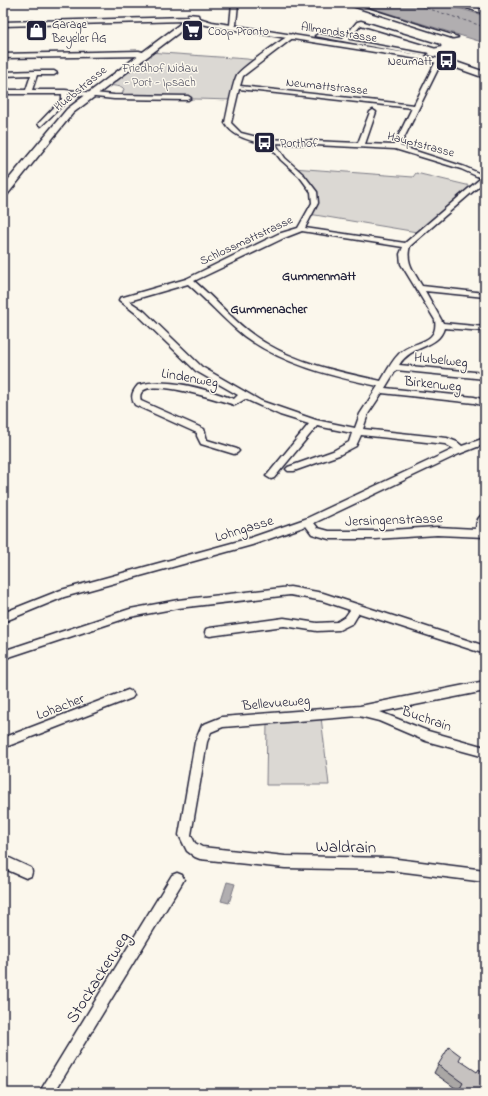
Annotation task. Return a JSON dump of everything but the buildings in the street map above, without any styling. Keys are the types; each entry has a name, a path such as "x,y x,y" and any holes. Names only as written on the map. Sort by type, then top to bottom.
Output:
{"main road":[{"name":"Allmendstrasse","path":"3,24 191,16 231,27 315,38 421,55 485,75"},
{"name":"Huebstrasse","path":"3,194 62,119 92,94 146,54 191,16"}],"street":[{"path":"231,27 233,24 235,3"},
{"path":"346,3 455,37 449,40"},
{"path":"455,3 485,12"},
{"path":"345,40 359,23 361,23 437,46"},
{"path":"315,38 322,30"},
{"name":"Hauptstrasse","path":"292,36 244,71 240,77 236,87 228,123 231,128 244,136 270,141 396,147 462,168 485,178"},
{"path":"315,38 345,40 421,55 443,43"},
{"path":"3,56 146,54"},
{"path":"396,147 439,61"},
{"path":"3,74 34,74 54,72"},
{"path":"28,92 34,74"},
{"name":"Neumattstrasse","path":"236,87 416,107"},
{"path":"3,92 65,92 114,97 188,98"},
{"path":"41,124 65,100 65,92"},
{"path":"361,145 373,112"},
{"name":"Schlossmattstrasse","path":"123,300 189,281 281,236 301,229 315,203 314,192 302,176 283,159 270,141"},
{"path":"291,469 336,453 353,444 356,431 364,414 403,353 437,336 439,333 441,325 405,264 403,256 407,245 485,178"},
{"path":"301,229 407,245"},
{"name":"Birkenweg","path":"189,281 206,294 244,331 274,351 294,361 325,372 381,387 474,400 485,403"},
{"path":"420,288 485,295"},
{"name":"Lindenweg","path":"123,300 141,313 199,369 243,396 283,413 315,423 356,431 447,441 454,444 460,450"},
{"path":"441,325 485,329"},
{"name":"Hubelweg","path":"394,367 485,376"},
{"name":"Lindenweg","path":"234,451 204,442 201,436 201,431 138,404 135,399 141,387 153,385 211,394 235,402 243,396"},
{"path":"271,476 315,423"},
{"name":"Lohngasse","path":"3,618 61,594 252,541 308,522 460,450 485,442"},
{"path":"483,533 481,523 485,517"},
{"name":"Jersingenstrasse","path":"308,522 315,531 329,535 375,535 437,530 483,533"},
{"path":"3,655 113,618 178,604 290,591 310,594 357,608 485,650"},
{"path":"210,632 284,622 317,627 339,626 350,620 357,608"},
{"name":"Bellevueweg","path":"205,854 200,854 191,847 185,835 201,742 206,729 222,722 326,713 360,712 485,686"},
{"name":"Lohacher","path":"3,743 128,695"},
{"name":"Buchrain","path":"360,712 381,717 426,736 485,752"},
{"name":"Waldrain","path":"205,854 285,862 389,864 485,876"},
{"path":"3,861 26,872"},
{"name":"Stockackerweg","path":"46,1093 177,879"}],"green space":[{"name":"Friedhof Nidau - Port - Ipsach","path":"148,52 257,61 244,71 233,100 121,97 124,89 122,87 108,85"},
{"path":"293,168 413,177 416,173 475,187 407,245 417,232 309,214 314,199 313,193 308,184"},
{"path":"321,717 329,785 266,785 267,722"}],"shaded area":[{"path":"355,3 441,3 485,16 485,43"},
{"path":"227,882 235,884 229,903 221,901"}],"ferry route":[{"path":"411,3 485,27"}],"place":[{"name":"Garage Beyeler AG","path":"37,31"},
{"name":"Coop Pronto","path":"193,31"},
{"name":"Neumatt","path":"447,61"},
{"name":"Porthof","path":"264,143"}],"district":[{"name":"Gummenmatt","path":"319,275"},
{"name":"Gummenacher","path":"269,308"}]}
